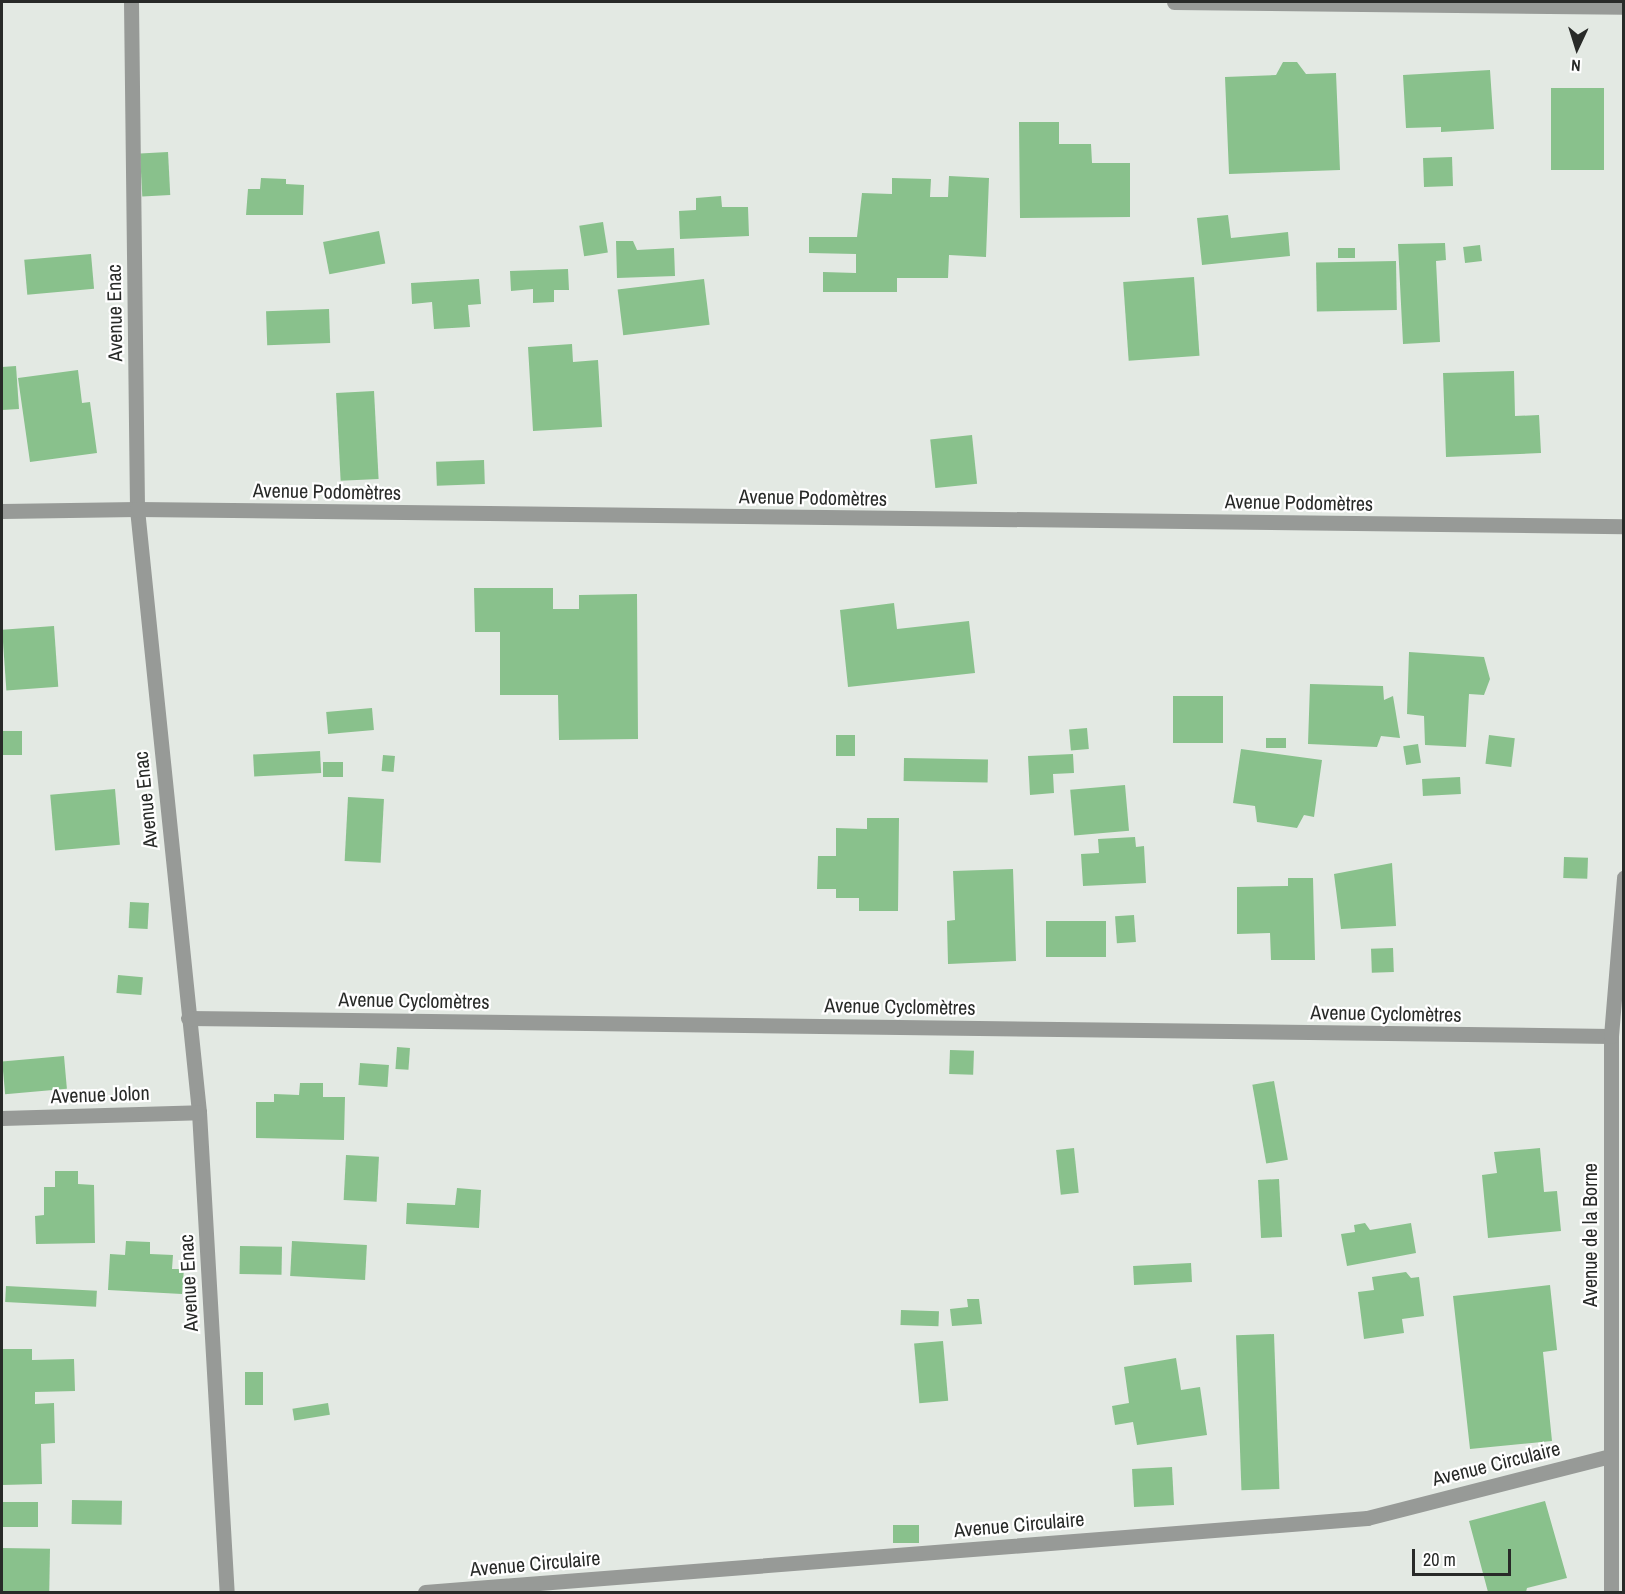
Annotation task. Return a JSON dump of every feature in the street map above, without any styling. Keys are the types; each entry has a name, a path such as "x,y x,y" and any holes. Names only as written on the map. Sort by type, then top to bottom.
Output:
{"street":[{"name":"Avenue Enac","path":"131,2 137,509 188,1018 200,1112 227,1593"},
{"path":"1174,2 1623,7"},
{"name":"Avenue Podomètres","path":"2,510 137,509 1623,526"},
{"name":"Avenue de la Borne","path":"1611,1593 1611,1036 1623,878"},
{"name":"Avenue Cyclomètres","path":"188,1018 1611,1036"},
{"name":"Avenue Jolon","path":"2,1118 200,1112"},
{"name":"Avenue Circulaire","path":"425,1593 1367,1518 1610,1456"}],"building":[{"path":"1283,62 1297,62 1306,74 1336,73 1340,170 1229,174 1225,77 1276,75"},
{"path":"1490,70 1494,129 1441,132 1441,127 1406,128 1403,75"},
{"path":"1551,88 1604,88 1604,170 1551,170"},
{"path":"1019,122 1059,122 1059,144 1091,144 1092,163 1130,163 1130,217 1020,218"},
{"path":"168,152 170,195 142,196 140,153"},
{"path":"1452,157 1453,186 1424,187 1423,158"},
{"path":"949,176 989,178 986,257 949,255 948,278 897,278 897,292 823,292 823,272 856,273 856,254 809,253 809,237 857,237 862,193 892,194 892,178 931,179 930,197 948,197"},
{"path":"261,178 286,179 286,184 304,185 303,215 246,215 248,189 260,189"},
{"path":"721,196 722,207 748,207 749,236 680,239 679,211 696,210 696,198"},
{"path":"1228,215 1231,238 1288,232 1290,256 1202,265 1197,218"},
{"path":"603,222 608,253 584,256 579,226"},
{"path":"379,231 385,263 329,274 323,242"},
{"path":"616,241 633,241 637,250 674,248 675,276 617,278"},
{"path":"1445,243 1446,260 1436,261 1440,342 1403,344 1398,244"},
{"path":"1480,245 1482,261 1465,263 1463,247"},
{"path":"1338,248 1355,248 1355,258 1338,258"},
{"path":"91,254 94,289 27,295 24,260"},
{"path":"1396,261 1397,310 1317,311 1316,262"},
{"path":"568,269 569,290 554,290 554,302 533,303 533,289 511,291 510,271"},
{"path":"1194,277 1200,356 1129,361 1123,282"},
{"path":"479,279 481,304 468,305 470,327 434,329 432,302 412,304 411,283"},
{"path":"704,279 710,325 623,335 618,290"},
{"path":"329,309 330,343 267,345 266,311"},
{"path":"572,344 573,362 598,360 602,427 533,431 528,347"},
{"path":"16,366 19,409 2,410 2,367"},
{"path":"78,370 82,403 90,402 97,453 30,462 18,378"},
{"path":"1514,371 1515,416 1539,415 1541,453 1446,457 1443,373"},
{"path":"374,391 379,479 341,481 336,393"},
{"path":"972,435 977,484 935,488 930,439"},
{"path":"484,460 485,484 437,486 436,462"},
{"path":"474,588 553,588 553,609 579,609 579,595 637,594 638,739 559,740 558,695 500,695 500,632 475,632"},
{"path":"894,603 897,629 969,621 975,673 848,687 840,610"},
{"path":"54,626 58,687 6,690 2,630"},
{"path":"1409,652 1484,657 1490,679 1484,695 1469,694 1466,747 1425,745 1424,716 1407,714"},
{"path":"1310,684 1383,686 1384,700 1393,696 1400,738 1381,736 1377,747 1308,744"},
{"path":"1173,696 1223,696 1223,743 1173,743"},
{"path":"372,708 374,730 328,734 326,712"},
{"path":"1087,728 1089,749 1071,750 1069,730"},
{"path":"2,731 22,731 22,755 2,755"},
{"path":"836,735 855,735 855,756 836,756"},
{"path":"1489,735 1515,738 1511,767 1485,764"},
{"path":"1266,738 1286,738 1286,748 1266,748"},
{"path":"1418,744 1421,763 1406,765 1403,746"},
{"path":"1241,749 1322,760 1314,817 1304,815 1297,828 1257,822 1255,806 1233,803"},
{"path":"320,751 321,773 254,776 253,755"},
{"path":"1073,754 1074,773 1053,774 1054,793 1030,795 1028,756"},
{"path":"383,755 395,756 394,772 382,771"},
{"path":"904,758 988,759 988,782 904,781"},
{"path":"323,762 343,762 343,777 323,777"},
{"path":"1460,777 1461,794 1423,796 1422,779"},
{"path":"1125,785 1129,831 1074,836 1070,790"},
{"path":"115,789 120,845 55,850 50,795"},
{"path":"348,797 384,799 381,863 345,861"},
{"path":"867,818 899,818 898,911 859,911 859,898 836,898 836,889 817,889 818,856 836,856 836,828 867,829"},
{"path":"1135,837 1136,847 1144,846 1146,883 1083,886 1081,854 1099,853 1098,839"},
{"path":"1564,857 1588,858 1587,879 1563,878"},
{"path":"1392,863 1396,926 1341,929 1334,874"},
{"path":"1013,869 1016,961 948,964 947,921 955,920 953,871"},
{"path":"1288,878 1313,878 1315,960 1271,960 1270,933 1237,934 1237,887 1288,886"},
{"path":"130,902 149,903 148,929 129,928"},
{"path":"1134,915 1136,942 1117,943 1115,916"},
{"path":"1046,921 1106,921 1106,957 1046,957"},
{"path":"1393,948 1394,972 1372,973 1371,949"},
{"path":"118,975 143,977 141,995 116,993"},
{"path":"397,1047 410,1048 408,1070 395,1069"},
{"path":"950,1050 974,1051 973,1075 949,1074"},
{"path":"64,1056 67,1089 5,1094 2,1061"},
{"path":"360,1063 389,1065 387,1087 358,1085"},
{"path":"1274,1081 1288,1160 1266,1164 1252,1085"},
{"path":"300,1083 323,1083 323,1097 345,1097 344,1140 256,1138 256,1102 274,1102 274,1094 299,1095"},
{"path":"1074,1148 1079,1193 1061,1195 1056,1150"},
{"path":"1540,1148 1544,1192 1557,1191 1561,1231 1488,1238 1482,1175 1497,1173 1494,1152"},
{"path":"346,1155 379,1157 377,1202 344,1200"},
{"path":"55,1171 78,1171 78,1184 94,1185 95,1243 36,1244 35,1216 44,1215 44,1187 55,1187"},
{"path":"1279,1179 1282,1237 1261,1238 1258,1180"},
{"path":"457,1188 481,1190 479,1228 406,1224 407,1203 455,1205"},
{"path":"1365,1223 1370,1230 1411,1223 1416,1253 1347,1266 1341,1234 1355,1232 1354,1225"},
{"path":"126,1241 150,1242 150,1254 173,1255 172,1269 184,1269 182,1294 108,1290 110,1254 125,1255"},
{"path":"292,1241 367,1245 365,1280 290,1276"},
{"path":"240,1246 282,1247 282,1275 240,1274"},
{"path":"1191,1263 1192,1282 1134,1285 1133,1266"},
{"path":"1406,1272 1411,1278 1419,1277 1424,1316 1402,1319 1404,1333 1364,1339 1358,1292 1374,1290 1372,1277"},
{"path":"1550,1285 1557,1350 1543,1352 1552,1441 1470,1449 1453,1296"},
{"path":"6,1286 97,1291 96,1307 5,1302"},
{"path":"967,1299 979,1299 982,1324 952,1326 950,1309 968,1307"},
{"path":"901,1310 939,1311 938,1326 900,1325"},
{"path":"1274,1334 1279,1489 1241,1490 1236,1335"},
{"path":"943,1341 948,1401 919,1403 914,1344"},
{"path":"2,1349 32,1349 32,1360 74,1359 75,1391 35,1392 35,1404 54,1403 55,1443 41,1444 42,1484 2,1485"},
{"path":"1176,1358 1181,1390 1200,1387 1207,1435 1137,1445 1133,1422 1115,1425 1112,1406 1129,1403 1124,1367"},
{"path":"245,1372 263,1372 263,1405 245,1405"},
{"path":"328,1403 330,1415 294,1420 292,1409"},
{"path":"1172,1467 1174,1505 1134,1507 1132,1469"},
{"path":"72,1500 122,1501 122,1525 72,1524"},
{"path":"1545,1501 1567,1578 1527,1588 1526,1592 1488,1592 1469,1521"},
{"path":"2,1502 38,1502 38,1527 2,1527"},
{"path":"893,1525 919,1525 919,1543 893,1543"},
{"path":"2,1548 50,1549 49,1592 2,1592"}]}
